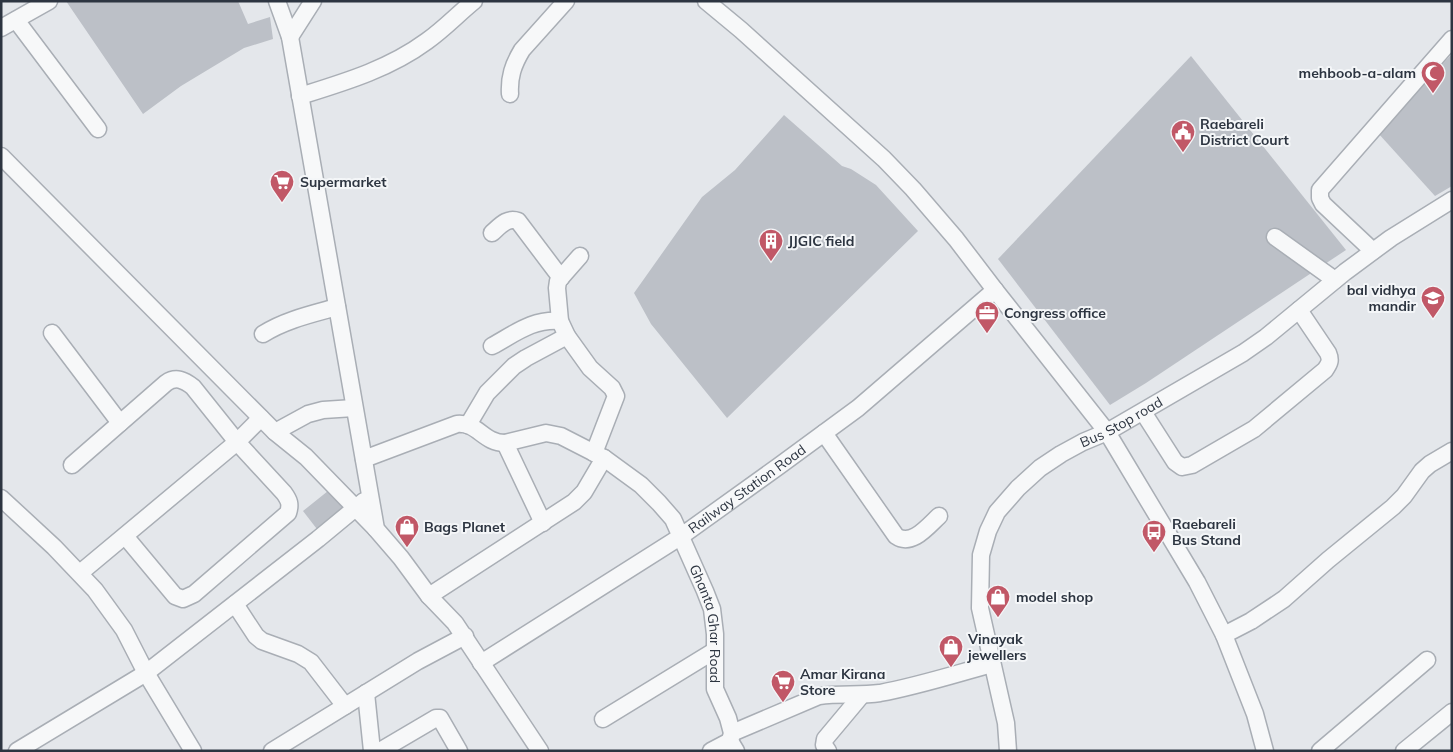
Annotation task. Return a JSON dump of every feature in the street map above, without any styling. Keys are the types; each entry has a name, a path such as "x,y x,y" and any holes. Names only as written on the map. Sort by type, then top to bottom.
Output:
{"street":[{"path":"1,28 50,1"},
{"path":"277,1 290,37 376,529"},
{"path":"290,37 313,1"},
{"path":"300,96 364,76 389,65 426,42 474,1"},
{"path":"510,94 510,79 522,50 566,1"},
{"path":"706,1 884,158 941,220 1108,432 1196,582 1224,635 1255,714 1265,751"},
{"path":"16,20 98,129"},
{"path":"1373,251 1323,204 1320,198 1320,190 1452,39"},
{"path":"1,156 275,432 306,458 376,529 401,558 429,596 455,622 540,751"},
{"name":"Bus Stop road","path":"1008,751 1006,723 980,608 980,555 997,512 1018,488 1040,468 1083,442 1108,432 1243,353 1390,238 1452,200"},
{"path":"492,233 508,221 518,221 561,278"},
{"path":"1275,237 1335,280"},
{"path":"429,596 574,502 584,492 599,455 615,392 590,368 567,336 560,321 558,281 580,256"},
{"name":"Railway Station Road","path":"481,662 680,537 824,434 858,408 995,290"},
{"path":"263,334 282,324 337,307"},
{"path":"1143,412 1175,462 1182,467 1192,465 1249,432 1330,364 1328,353 1299,310"},
{"path":"492,346 533,323 548,320 560,321"},
{"path":"52,333 120,424"},
{"path":"468,425 487,393 514,366 567,336"},
{"path":"72,465 166,383 179,379 193,387 237,442 289,500 288,513 194,594 183,600 175,596 125,536"},
{"path":"275,432 308,414 322,410 354,408"},
{"path":"80,573 237,442 261,418"},
{"path":"364,459 457,424 468,425 490,440 505,443 542,523"},
{"name":"Ghanta Ghar Road","path":"505,443 546,433 561,436 599,455 640,485 660,503 673,519 712,609 715,634 715,689 728,718 732,742"},
{"path":"824,434 896,536 901,540 913,538 939,516"},
{"path":"1224,635 1266,612 1291,594 1328,560 1393,507 1404,496 1422,471 1452,451"},
{"path":"17,751 146,673 370,495"},
{"path":"1,498 80,573 110,608 193,751"},
{"path":"235,604 256,636 262,641 298,654 318,668 345,706"},
{"path":"272,751 418,661 465,636"},
{"path":"603,719 714,651"},
{"path":"1320,751 1427,660"},
{"path":"711,751 732,742 819,696 833,694 861,696 893,690 992,664"},
{"path":"366,693 372,751"},
{"path":"828,751 824,744 825,738 861,696"},
{"path":"1404,751 1452,712"},
{"path":"380,751 436,718 440,718 444,722 459,751"}],"building":[{"path":"66,1 238,1 248,24 270,17 273,39 244,48 181,86 143,114"},
{"name":"mehboob-a-alam","path":"1452,54 1452,186 1435,196 1378,133"},
{"name":"Raebareli District Court","path":"1191,56 1346,250 1110,405 998,259"},
{"name":"JJGIC field","path":"784,115 842,166 851,169 876,185 918,231 727,418 651,324 634,293 702,197 735,170"},
{"path":"328,491 347,509 320,533 303,511"}],"place":[{"name":"mehboob-a-alam","path":"1433,94"},
{"name":"Raebareli District Court","path":"1183,153"},
{"name":"Supermarket","path":"282,203"},
{"name":"JJGIC field","path":"771,262"},
{"name":"bal vidhya mandir","path":"1433,319"},
{"name":"Congress office","path":"987,334"},
{"name":"Bags Planet","path":"407,548"},
{"name":"Raebareli Bus Stand","path":"1154,553"},
{"name":"model shop","path":"998,618"},
{"name":"Vinayak jewellers","path":"951,668"},
{"name":"Amar Kirana Store","path":"783,703"}]}
